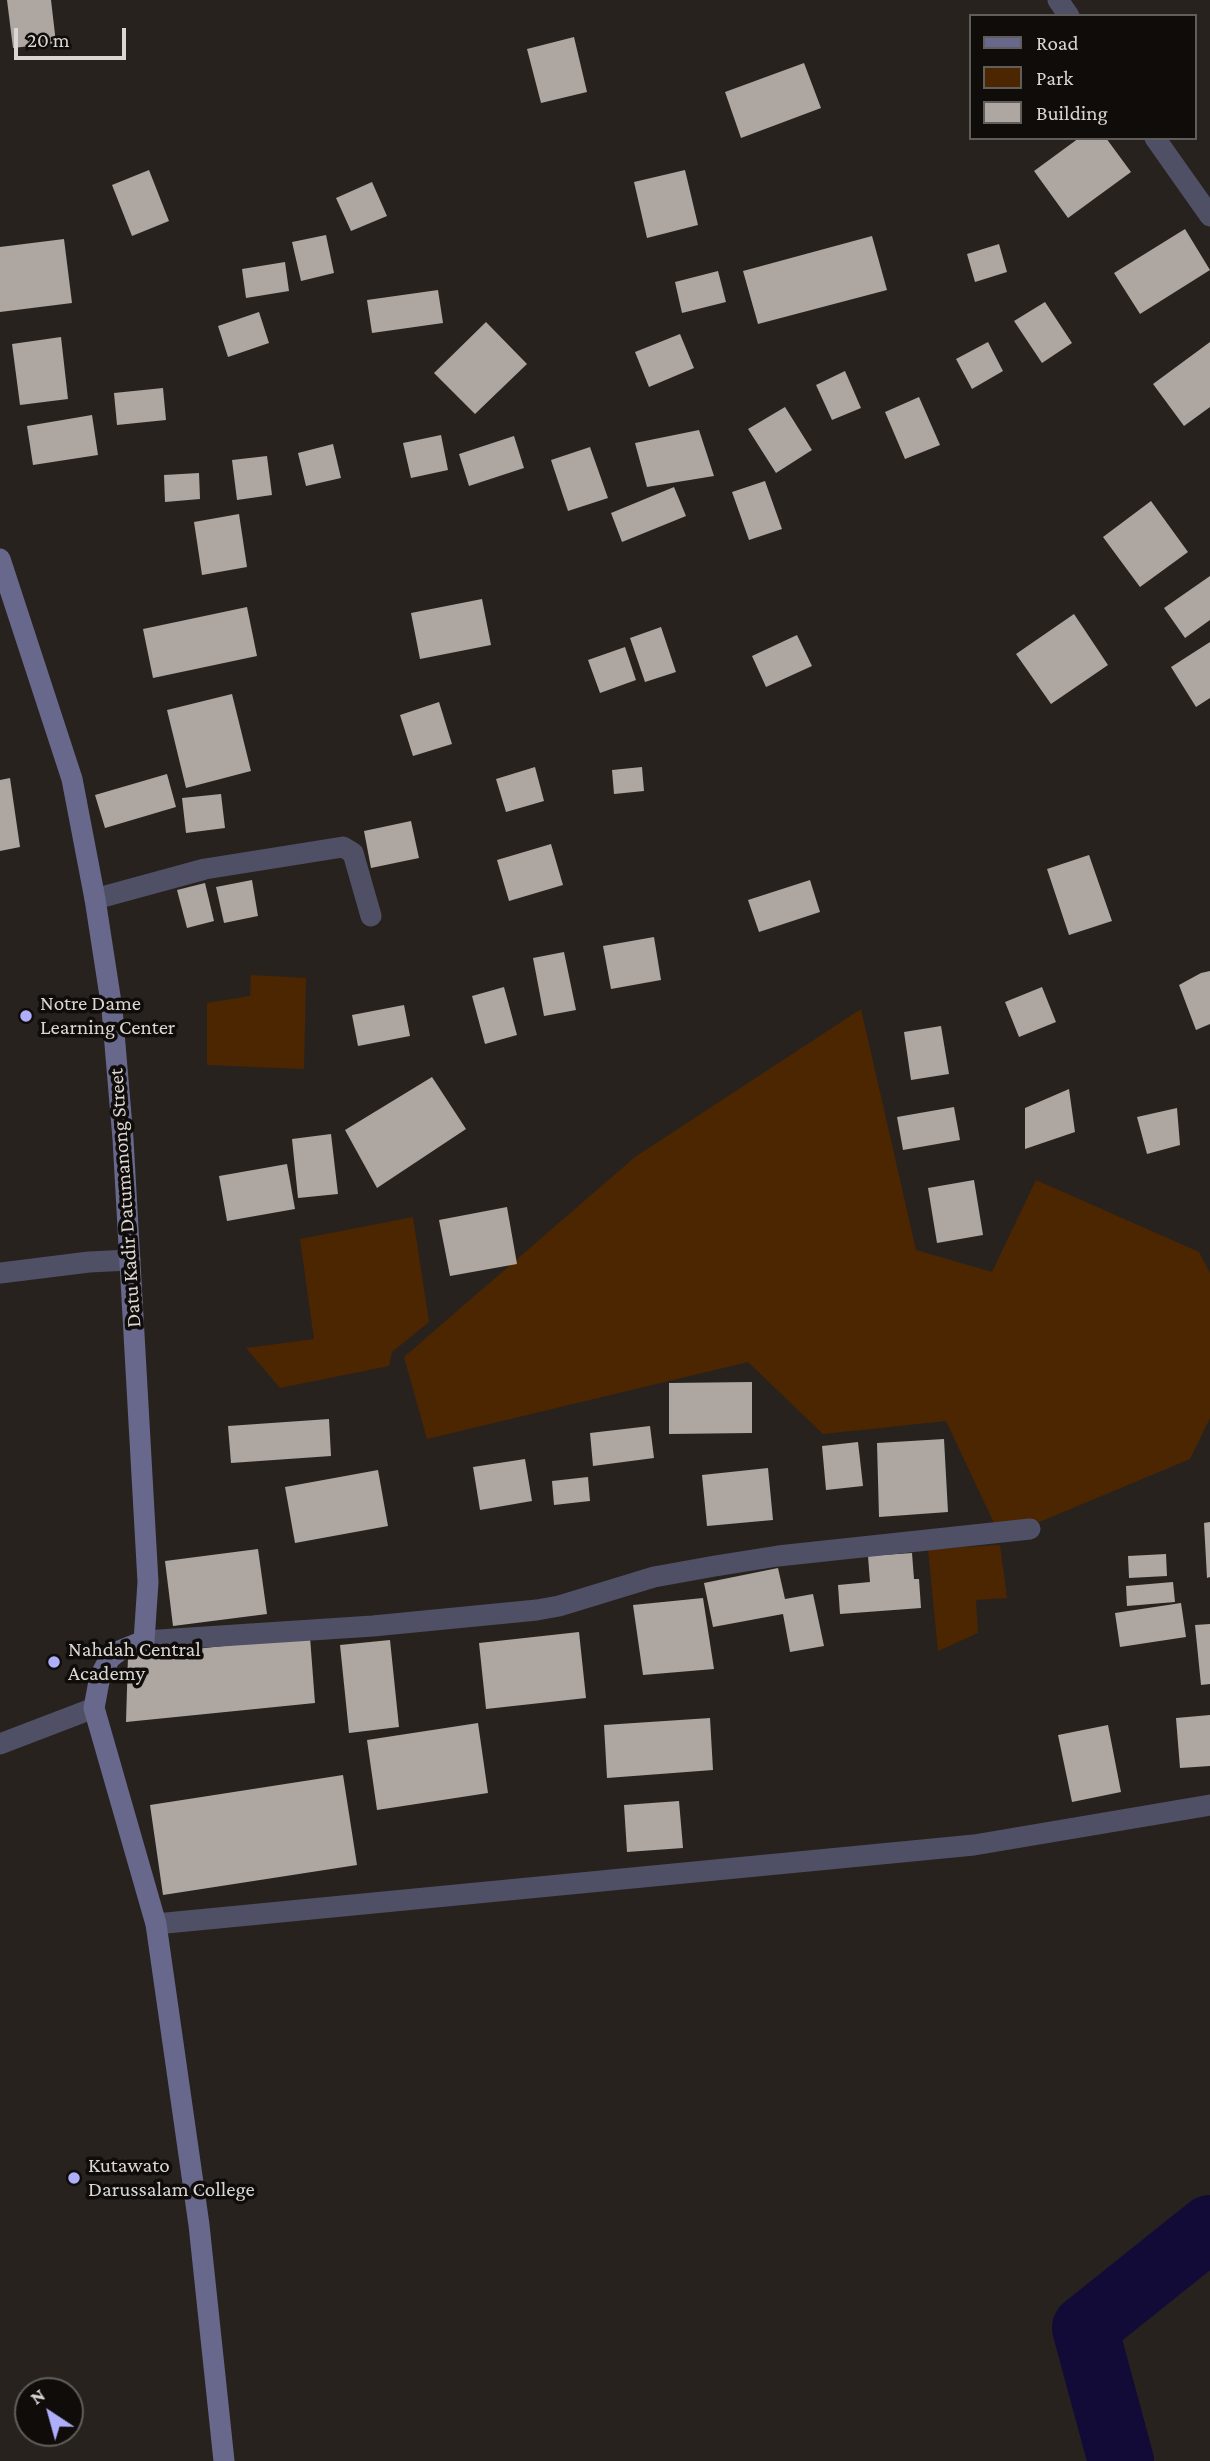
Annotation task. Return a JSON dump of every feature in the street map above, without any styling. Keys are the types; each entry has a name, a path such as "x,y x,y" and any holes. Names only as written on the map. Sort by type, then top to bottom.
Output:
{"street":[{"path":"1156,140 1210,216"},
{"name":"Datu Kadir Datumanong Street","path":"0,559 72,779 112,1009 123,1139 148,1582 144,1641"},
{"path":"95,899 205,869 343,847 353,853 371,916"},
{"path":"0,1273 130,1260"},
{"path":"224,2461 199,2225 156,1924 94,1708 100,1676 110,1658 119,1651 144,1641 373,1626 537,1610 559,1606 654,1577 727,1564 1030,1529"},
{"path":"0,1744 94,1708"},
{"path":"156,1924 974,1845 1210,1805"}],"green space":[{"path":"251,975 306,978 304,1069 207,1065 207,1003 250,996"},
{"path":"861,1009 916,1250 992,1272 1036,1180 1199,1252 1210,1273 1210,1418 1190,1459 1001,1538 946,1421 823,1434 748,1362 427,1439 404,1357 635,1157"},
{"path":"413,1217 429,1322 392,1352 389,1366 280,1388 246,1348 314,1339 300,1239"},
{"path":"1000,1545 1007,1598 976,1600 978,1633 938,1651 928,1549"}],"building":[{"path":"7,0 51,0 56,43 13,48"},
{"path":"574,37 587,92 541,103 527,49"},
{"path":"804,63 821,108 741,138 725,92"},
{"path":"1076,140 1107,140 1131,172 1068,218 1034,171"},
{"path":"149,170 169,221 132,236 112,185"},
{"path":"685,170 698,225 647,238 634,182"},
{"path":"372,182 387,216 351,231 336,198"},
{"path":"1185,229 1210,270 1140,314 1114,273"},
{"path":"326,235 334,273 301,281 292,242"},
{"path":"872,236 887,290 758,324 743,271"},
{"path":"64,239 72,303 0,312 0,247"},
{"path":"999,244 1007,272 975,282 967,254"},
{"path":"285,262 289,291 246,298 242,269"},
{"path":"718,271 726,302 682,313 675,282"},
{"path":"438,290 443,323 372,333 367,300"},
{"path":"1045,302 1072,343 1042,363 1014,321"},
{"path":"259,312 269,343 228,357 218,326"},
{"path":"486,322 527,364 475,414 434,373"},
{"path":"680,334 694,368 649,387 635,352"},
{"path":"61,337 68,399 20,405 12,344"},
{"path":"988,342 1003,371 972,389 956,359"},
{"path":"1210,342 1210,407 1184,426 1153,384"},
{"path":"845,371 861,408 832,420 816,385"},
{"path":"163,388 166,420 117,425 114,393"},
{"path":"919,397 940,445 905,459 885,412"},
{"path":"785,407 812,450 776,473 748,429"},
{"path":"92,415 98,455 33,465 27,426"},
{"path":"699,430 714,476 647,487 635,443"},
{"path":"441,435 448,470 411,478 403,443"},
{"path":"514,436 524,468 469,486 459,454"},
{"path":"333,444 341,478 306,486 298,453"},
{"path":"590,447 608,498 568,511 551,460"},
{"path":"267,456 272,495 237,500 232,460"},
{"path":"199,473 200,499 165,502 164,475"},
{"path":"765,481 782,529 749,540 732,492"},
{"path":"674,487 686,516 622,542 611,513"},
{"path":"1151,501 1188,552 1140,587 1103,537"},
{"path":"239,514 247,567 202,575 194,522"},
{"path":"1210,576 1210,620 1185,638 1164,608"},
{"path":"482,599 491,645 420,659 411,613"},
{"path":"247,607 257,656 153,678 143,629"},
{"path":"1074,614 1108,665 1051,704 1016,654"},
{"path":"661,627 676,672 645,682 630,638"},
{"path":"797,635 812,666 766,687 752,656"},
{"path":"1210,642 1210,698 1196,707 1171,667"},
{"path":"625,647 636,680 600,693 588,660"},
{"path":"232,694 251,771 186,788 167,710"},
{"path":"439,702 452,744 413,756 400,715"},
{"path":"535,767 544,801 506,812 496,779"},
{"path":"642,767 644,791 614,794 612,770"},
{"path":"167,774 176,807 105,828 95,795"},
{"path":"10,778 20,847 0,851 0,780"},
{"path":"221,794 225,828 186,833 182,798"},
{"path":"411,821 419,858 371,868 364,831"},
{"path":"551,844 563,885 509,901 497,860"},
{"path":"1089,855 1112,921 1069,935 1047,869"},
{"path":"252,880 258,916 224,923 216,887"},
{"path":"810,880 820,912 759,932 748,900"},
{"path":"205,883 214,921 187,928 177,890"},
{"path":"654,937 661,980 611,989 603,946"},
{"path":"564,952 576,1010 544,1016 533,958"},
{"path":"1210,971 1210,1024 1196,1030 1179,985"},
{"path":"504,987 517,1035 485,1044 472,996"},
{"path":"1042,987 1056,1022 1019,1037 1005,1002"},
{"path":"404,1005 410,1036 358,1046 352,1015"},
{"path":"941,1026 949,1074 911,1080 904,1032"},
{"path":"432,1077 466,1129 377,1188 345,1130"},
{"path":"1069,1089 1075,1132 1025,1149 1025,1108"},
{"path":"954,1107 960,1140 903,1150 897,1117"},
{"path":"1177,1108 1180,1145 1147,1154 1137,1117"},
{"path":"331,1134 338,1194 298,1198 292,1139"},
{"path":"287,1164 295,1209 227,1221 219,1176"},
{"path":"974,1180 983,1235 937,1243 928,1188"},
{"path":"507,1207 517,1264 450,1276 439,1220"},
{"path":"752,1382 752,1433 669,1434 669,1383"},
{"path":"329,1419 331,1456 231,1463 228,1426"},
{"path":"650,1426 654,1458 593,1466 590,1433"},
{"path":"944,1439 948,1512 879,1517 877,1443"},
{"path":"858,1442 863,1486 826,1490 822,1446"},
{"path":"525,1459 532,1501 480,1510 473,1467"},
{"path":"768,1468 773,1520 707,1526 702,1475"},
{"path":"378,1470 388,1526 295,1543 285,1487"},
{"path":"588,1477 590,1501 554,1505 552,1481"},
{"path":"1210,1522 1210,1577 1207,1578 1204,1523"},
{"path":"258,1549 267,1614 173,1626 165,1561"},
{"path":"912,1553 914,1579 919,1579 921,1608 840,1614 838,1585 870,1582 868,1556"},
{"path":"1166,1554 1167,1576 1129,1578 1128,1556"},
{"path":"778,1568 785,1599 813,1594 824,1646 790,1652 783,1614 713,1627 704,1583"},
{"path":"1173,1582 1175,1602 1127,1606 1126,1586"},
{"path":"703,1598 714,1669 643,1675 633,1605"},
{"path":"1181,1603 1186,1637 1120,1647 1115,1613"},
{"path":"1210,1624 1210,1684 1201,1685 1195,1625"},
{"path":"579,1632 586,1698 486,1709 479,1643"},
{"path":"310,1637 315,1703 126,1722 128,1656"},
{"path":"390,1640 399,1727 349,1733 340,1645"},
{"path":"1210,1715 1210,1766 1180,1768 1176,1718"},
{"path":"710,1718 713,1770 607,1778 604,1725"},
{"path":"478,1723 488,1793 377,1810 367,1740"},
{"path":"1108,1725 1121,1792 1072,1802 1058,1735"},
{"path":"343,1775 357,1865 163,1895 150,1805"},
{"path":"679,1801 683,1848 627,1852 624,1805"}],"waterway":[{"path":"1121,2461 1085,2328 1210,2228"}],"place":[{"name":"Notre Dame Learning Center","path":"26,1016"},
{"name":"Nahdah Central Academy","path":"54,1662"},
{"name":"Kutawato Darussalam College","path":"74,2178"}]}
